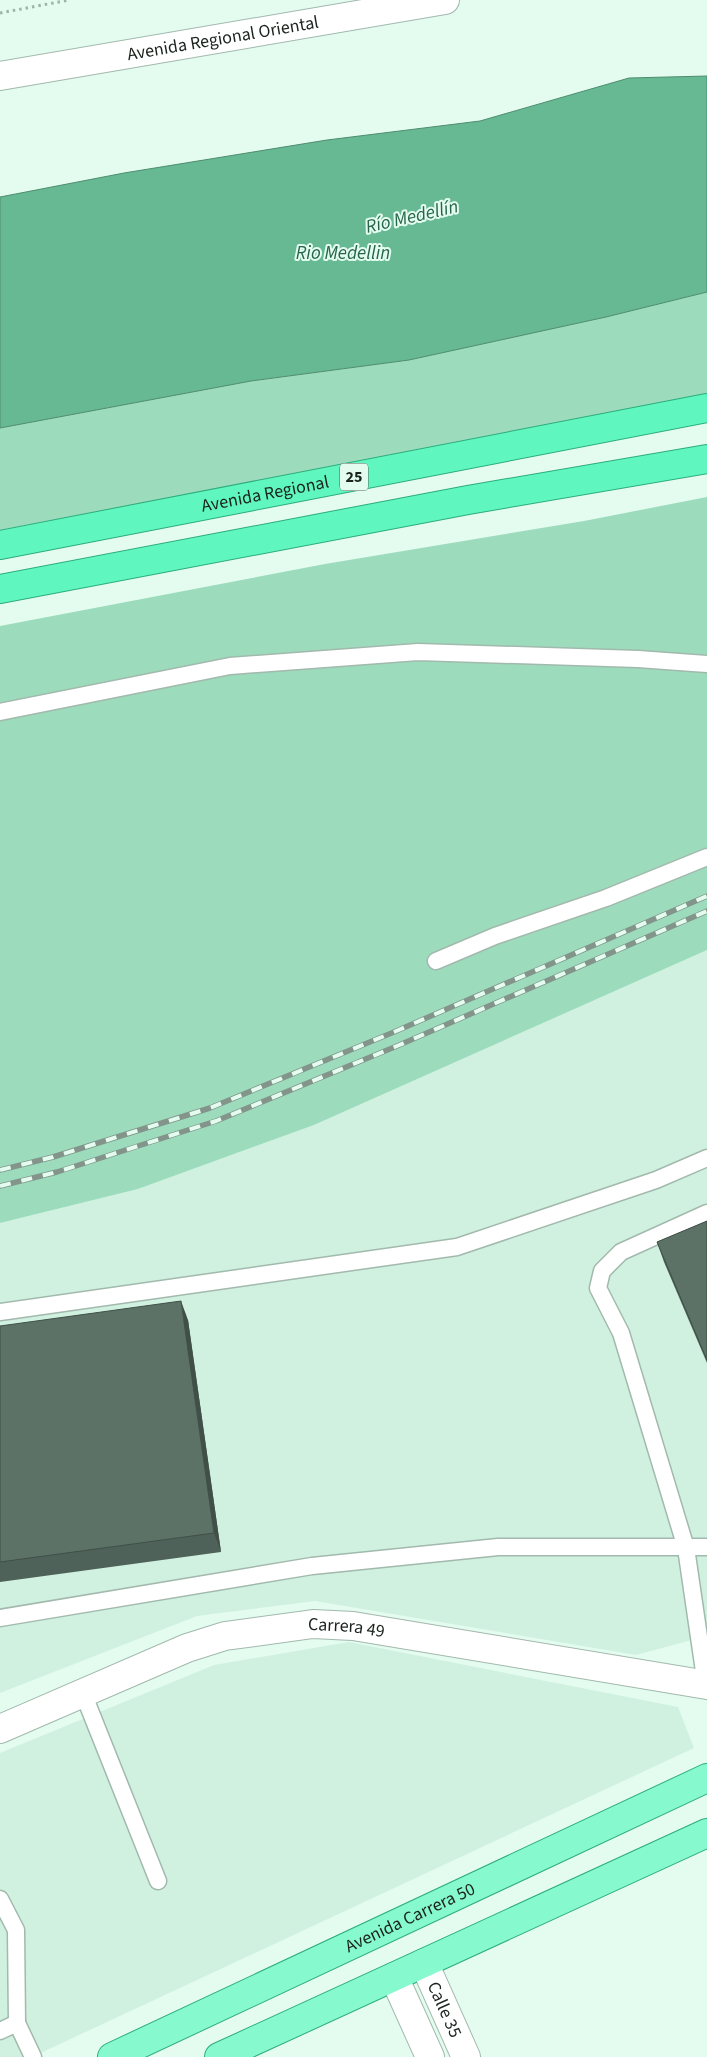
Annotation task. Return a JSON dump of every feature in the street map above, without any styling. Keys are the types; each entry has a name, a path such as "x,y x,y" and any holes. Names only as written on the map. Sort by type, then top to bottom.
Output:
{"highway":[{"name":"Avenida Regional","path":"0,545 707,408"},
{"path":"0,589 468,500 707,459"}],"main road":[{"name":"Avenida Carrera 50","path":"112,2057 707,1778"},
{"path":"220,2057 707,1833"}],"street":[{"name":"Avenida Regional Oriental","path":"0,76 446,0"},
{"name":"Carrera 49","path":"0,1729 187,1648 225,1636 313,1624 353,1626 706,1685"},
{"name":"Calle 35","path":"424,1963 466,2057"},
{"name":"Calle 35","path":"394,1977 430,2057"}],"lane":[{"path":"0,712 230,666 408,653 638,659 707,664"},
{"path":"436,961 495,936 606,898 707,857"},
{"path":"0,1312 457,1247 656,1180 707,1158"},
{"path":"706,1685 686,1548 621,1333 598,1288 602,1271 621,1252 707,1213"},
{"path":"0,1618 312,1566 498,1547 707,1547"},
{"path":"83,1692 158,1880"},
{"path":"0,1899 16,1930 17,2023 33,2057"},
{"path":"0,2031 17,2023"}],"path":[{"path":"0,12 69,0"}],"shaded area":[{"path":"707,292 707,395 0,530 0,428 251,381 409,360 606,317"},
{"path":"707,497 707,950 314,1125 138,1189 0,1223 0,626 325,564 584,521"},
{"path":"707,950 707,1636 636,1655 315,1601 197,1616 0,1693 0,1223 138,1189 314,1125"},
{"path":"349,1642 678,1707 694,1748 32,2057 0,2057 0,1753 214,1665"}],"water":[{"name":"Rio Medellin","path":"707,76 707,292 606,317 409,360 251,381 0,428 0,197 124,173 327,140 480,121 629,78"}],"building":[{"path":"707,1221 707,1360 657,1242"},
{"path":"181,1301 214,1533 0,1562 0,1326"}],"railway":[{"path":"0,1170 53,1157 210,1108 394,1032 707,896"},
{"path":"0,1186 57,1172 216,1121 397,1046 707,911"}],"water label":[{"name":"Río Medellín","path":"412,217"}]}
